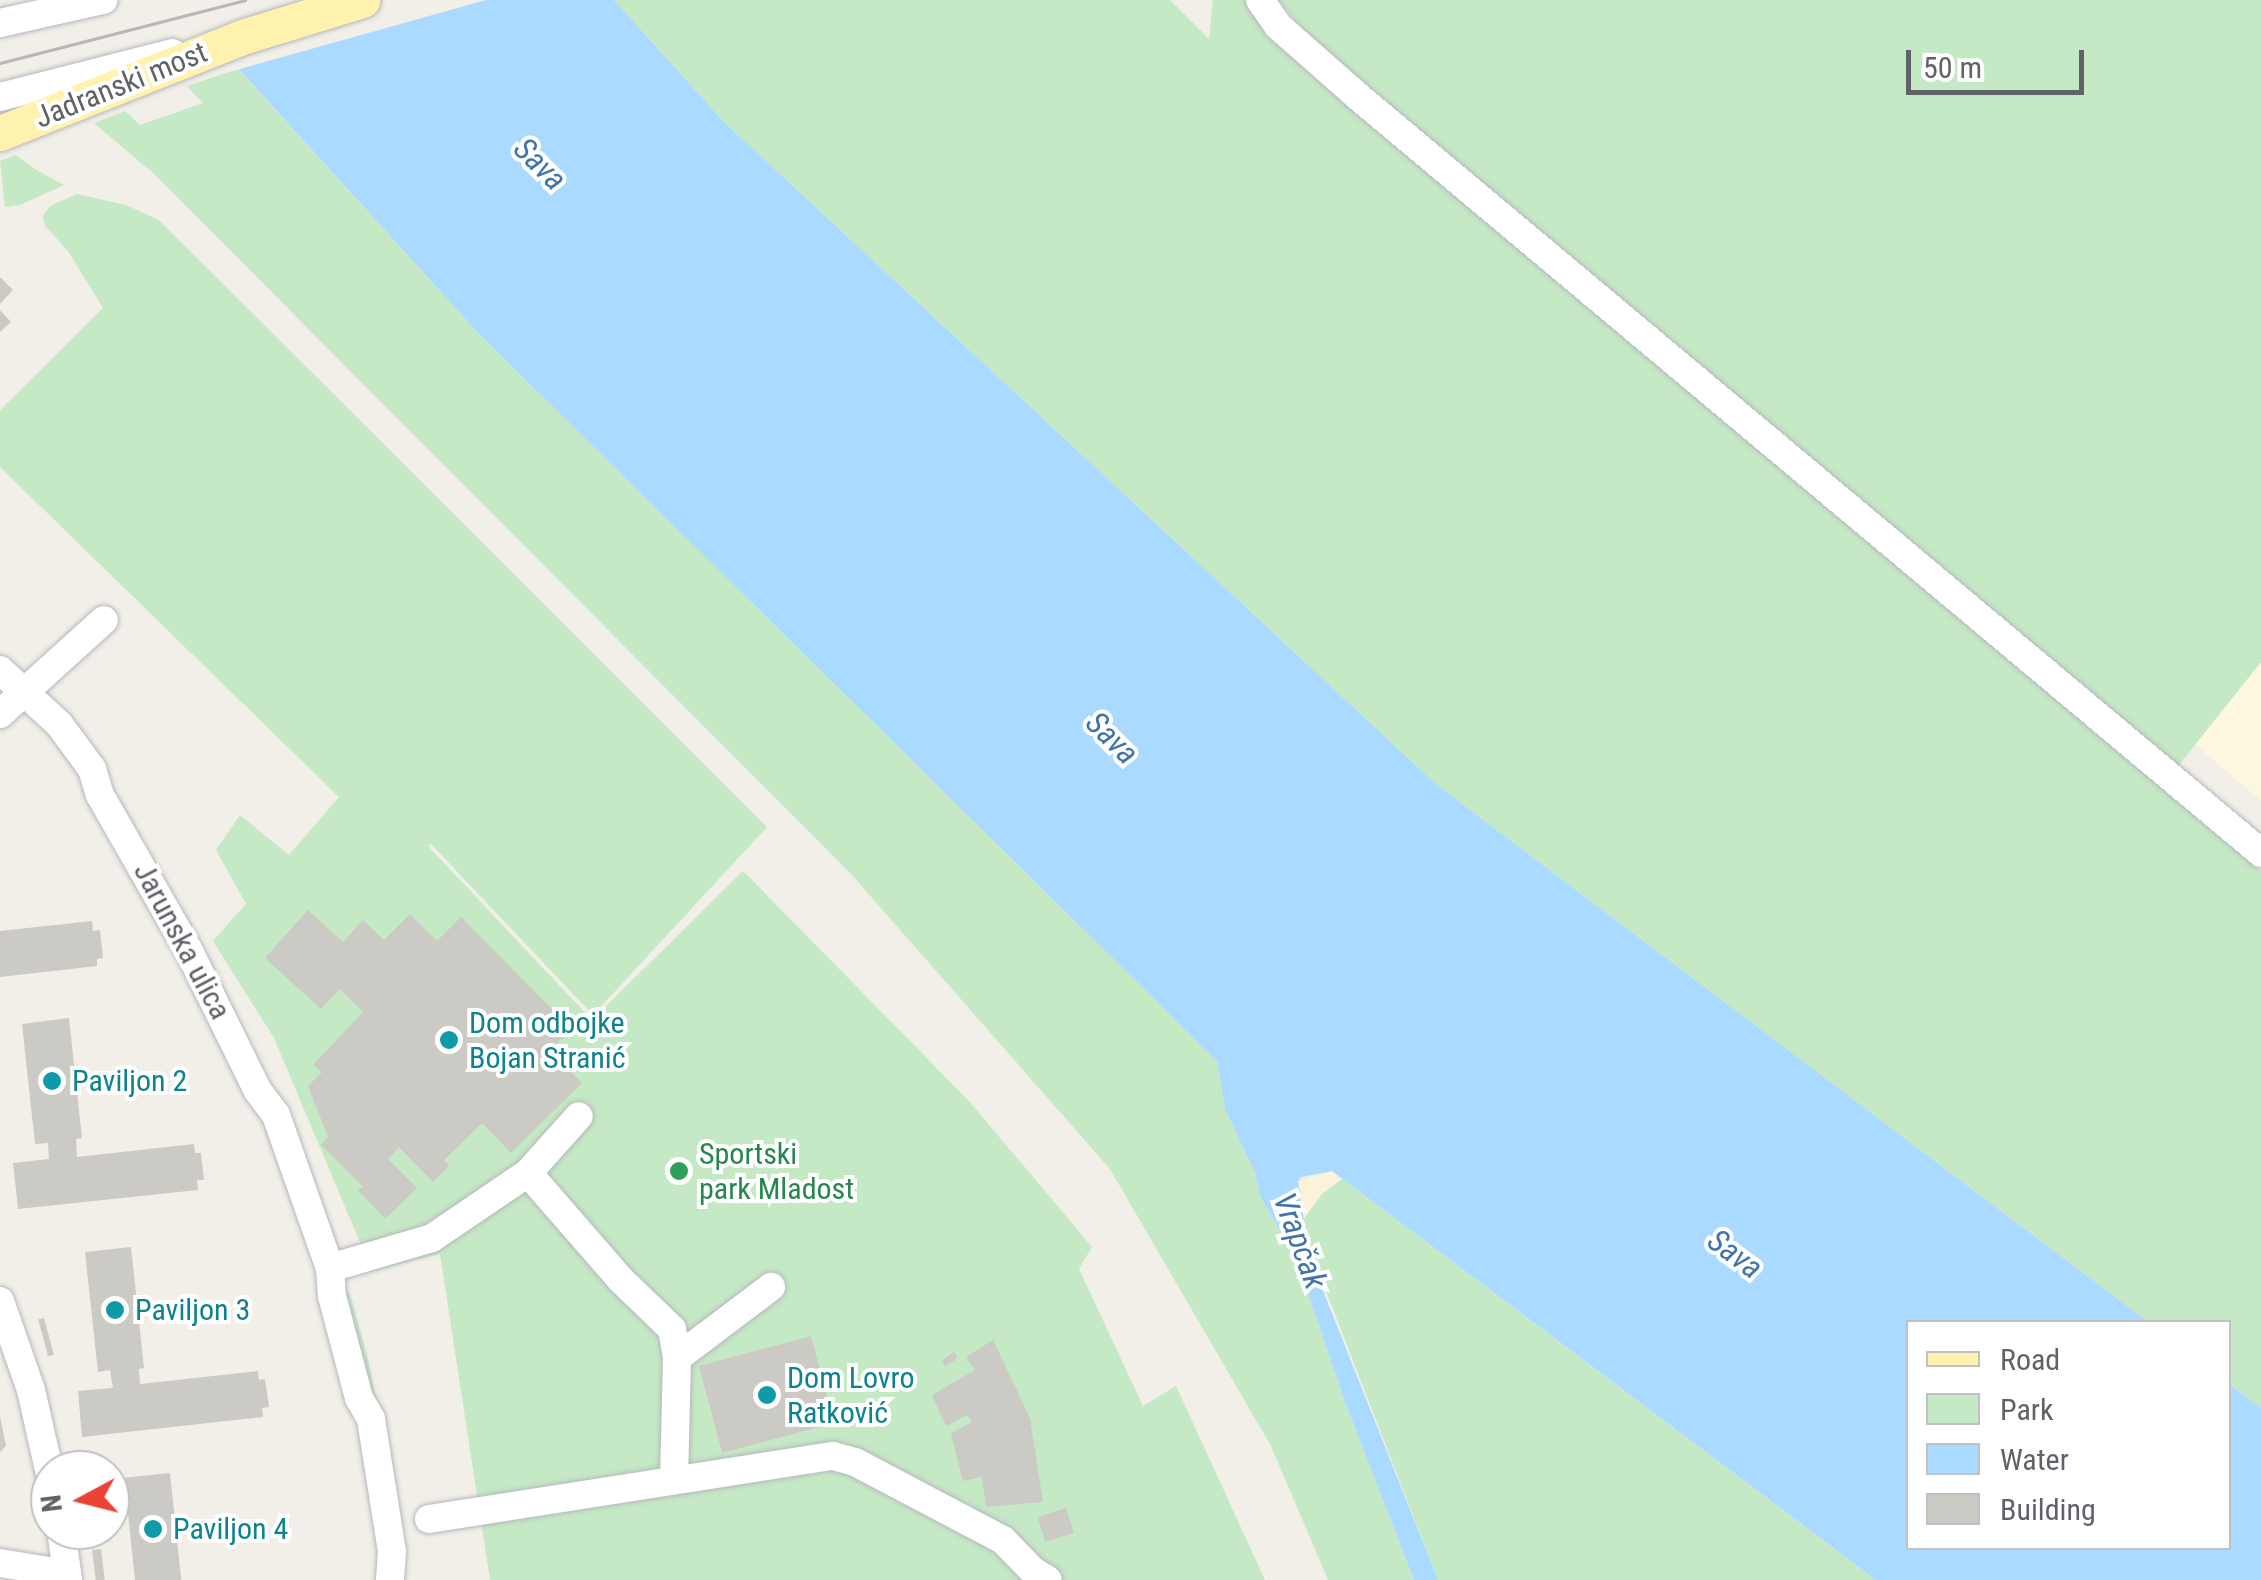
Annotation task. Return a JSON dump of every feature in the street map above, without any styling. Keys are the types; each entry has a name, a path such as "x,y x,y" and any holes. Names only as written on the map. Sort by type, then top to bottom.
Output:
{"main road":[{"name":"Jadranski most","path":"0,134 242,37 362,0"}],"street":[{"path":"0,23 103,0"},
{"path":"1260,0 1278,26 1354,94 2261,853"},
{"name":"Jadranski most","path":"0,96 242,37"},
{"path":"0,714 104,620"},
{"name":"Jarunska ulica","path":"0,670 66,733 92,769 100,794 188,949 258,1091 276,1114 330,1268 332,1296 359,1398 358,1422 381,1554 389,1575"},
{"name":"Jarunska ulica","path":"258,1091 263,1120 318,1272 332,1296"},
{"path":"330,1268 432,1238 528,1173 579,1116"},
{"path":"528,1173 672,1329 677,1358 670,1469 674,1478"},
{"path":"677,1358 771,1286"},
{"path":"0,1301 31,1390 45,1450"},
{"path":"428,1519 819,1456 844,1458 1003,1540 1032,1571 1056,1579"},
{"path":"0,1563 67,1577 64,1550"}],"shaded area":[{"path":"2261,662 2261,801 2195,744"}],"green space":[{"path":"614,0 1170,0 1209,39 1213,0 1252,0 1296,56 2261,871 2261,1408 2231,1386 2231,1320 2145,1320 1437,785 724,122"},
{"path":"1278,0 2261,0 2261,662 2175,770 1917,546 1666,343 1311,39"},
{"path":"238,69 480,335 1217,1061 1225,1109 1255,1173 1260,1196 1297,1261 1345,1402 1414,1580 1328,1580 1271,1446 1110,1169 851,874 154,174 94,123 125,111 140,125 203,103 187,86"},
{"path":"16,155 64,185 20,205 5,207 0,161"},
{"name":"Sportski park Mladost","path":"77,194 126,205 159,220 767,827 593,1015 431,844 428,846 592,1020 743,871 969,1101 1092,1247 1079,1269 1143,1406 1176,1386 1265,1580 490,1580 440,1254 372,1271 274,1038 213,941 246,904 216,850 240,815 289,855 339,797 0,467 0,410 103,308 68,251 45,226 43,216 50,206"},
{"path":"1332,1171 1876,1580 1438,1580 1305,1237 1298,1181"},
{"path":"342,1287 350,1294 367,1355 392,1469"}],"sand":[{"path":"1332,1171 1342,1179 1322,1194 1303,1220 1298,1181"}],"water":[{"path":"176,0 614,0 724,122 1437,785 2145,1320 1906,1320 1906,1550 2231,1550 2231,1386 2261,1408 2261,1580 1876,1580 1332,1171 1302,1177 1298,1181 1310,1258 1438,1580 1414,1580 1345,1402 1297,1261 1260,1196 1255,1173 1225,1109 1217,1061 480,335"}],"pier":[{"path":"171,0 486,0 233,71"}],"building":[{"path":"0,277 13,290 0,304"},
{"path":"0,310 11,322 0,332"},
{"name":"Dom odbojke Bojan Stranić","path":"308,910 343,942 363,920 384,940 410,914 437,941 461,917 572,1029 550,1051 582,1083 511,1153 482,1123 444,1160 449,1166 433,1182 399,1147 388,1159 417,1188 385,1219 358,1190 363,1187 321,1145 328,1137 308,1086 322,1072 313,1065 363,1012 340,989 321,1009 265,958"},
{"path":"92,921 93,931 100,930 103,958 97,959 97,966 0,977 0,931"},
{"name":"Paviljon 2","path":"69,1018 82,1138 76,1139 77,1157 194,1144 195,1153 201,1153 204,1180 197,1180 198,1190 18,1209 13,1163 49,1159 48,1143 35,1144 22,1024"},
{"name":"Paviljon 3","path":"131,1247 144,1368 139,1369 140,1384 258,1371 259,1380 265,1379 269,1407 262,1408 263,1417 82,1437 78,1391 113,1388 110,1370 98,1372 85,1252"},
{"path":"44,1318 54,1355 48,1356 38,1320"},
{"name":"Dom Lovro Ratković","path":"811,1336 834,1423 722,1453 699,1366"},
{"path":"993,1340 1030,1418 1043,1502 986,1507 982,1477 963,1481 951,1433 972,1422 967,1415 946,1426 932,1395 975,1370 966,1357"},
{"path":"954,1352 958,1358 945,1366 942,1360"},
{"path":"0,1416 6,1446 0,1452"},
{"name":"Paviljon 4","path":"170,1473 181,1580 135,1580 130,1477"},
{"path":"1066,1508 1074,1533 1046,1542 1037,1517"},
{"path":"92,1550 101,1550 105,1580 96,1580"}],"tram line":[{"path":"0,63 245,0"}],"place":[{"name":"Dom odbojke Bojan Stranić","path":"449,1040"},
{"name":"Paviljon 2","path":"52,1081"},
{"name":"Sportski park Mladost","path":"679,1171"},
{"name":"Paviljon 3","path":"115,1310"},
{"name":"Dom Lovro Ratković","path":"767,1395"},
{"name":"Paviljon 4","path":"153,1529"}],"water label":[{"name":"Sava","path":"540,164"},
{"name":"Sava","path":"1112,738"},
{"name":"Vrapčak","path":"1300,1241"},
{"name":"Sava","path":"1735,1254"}]}
